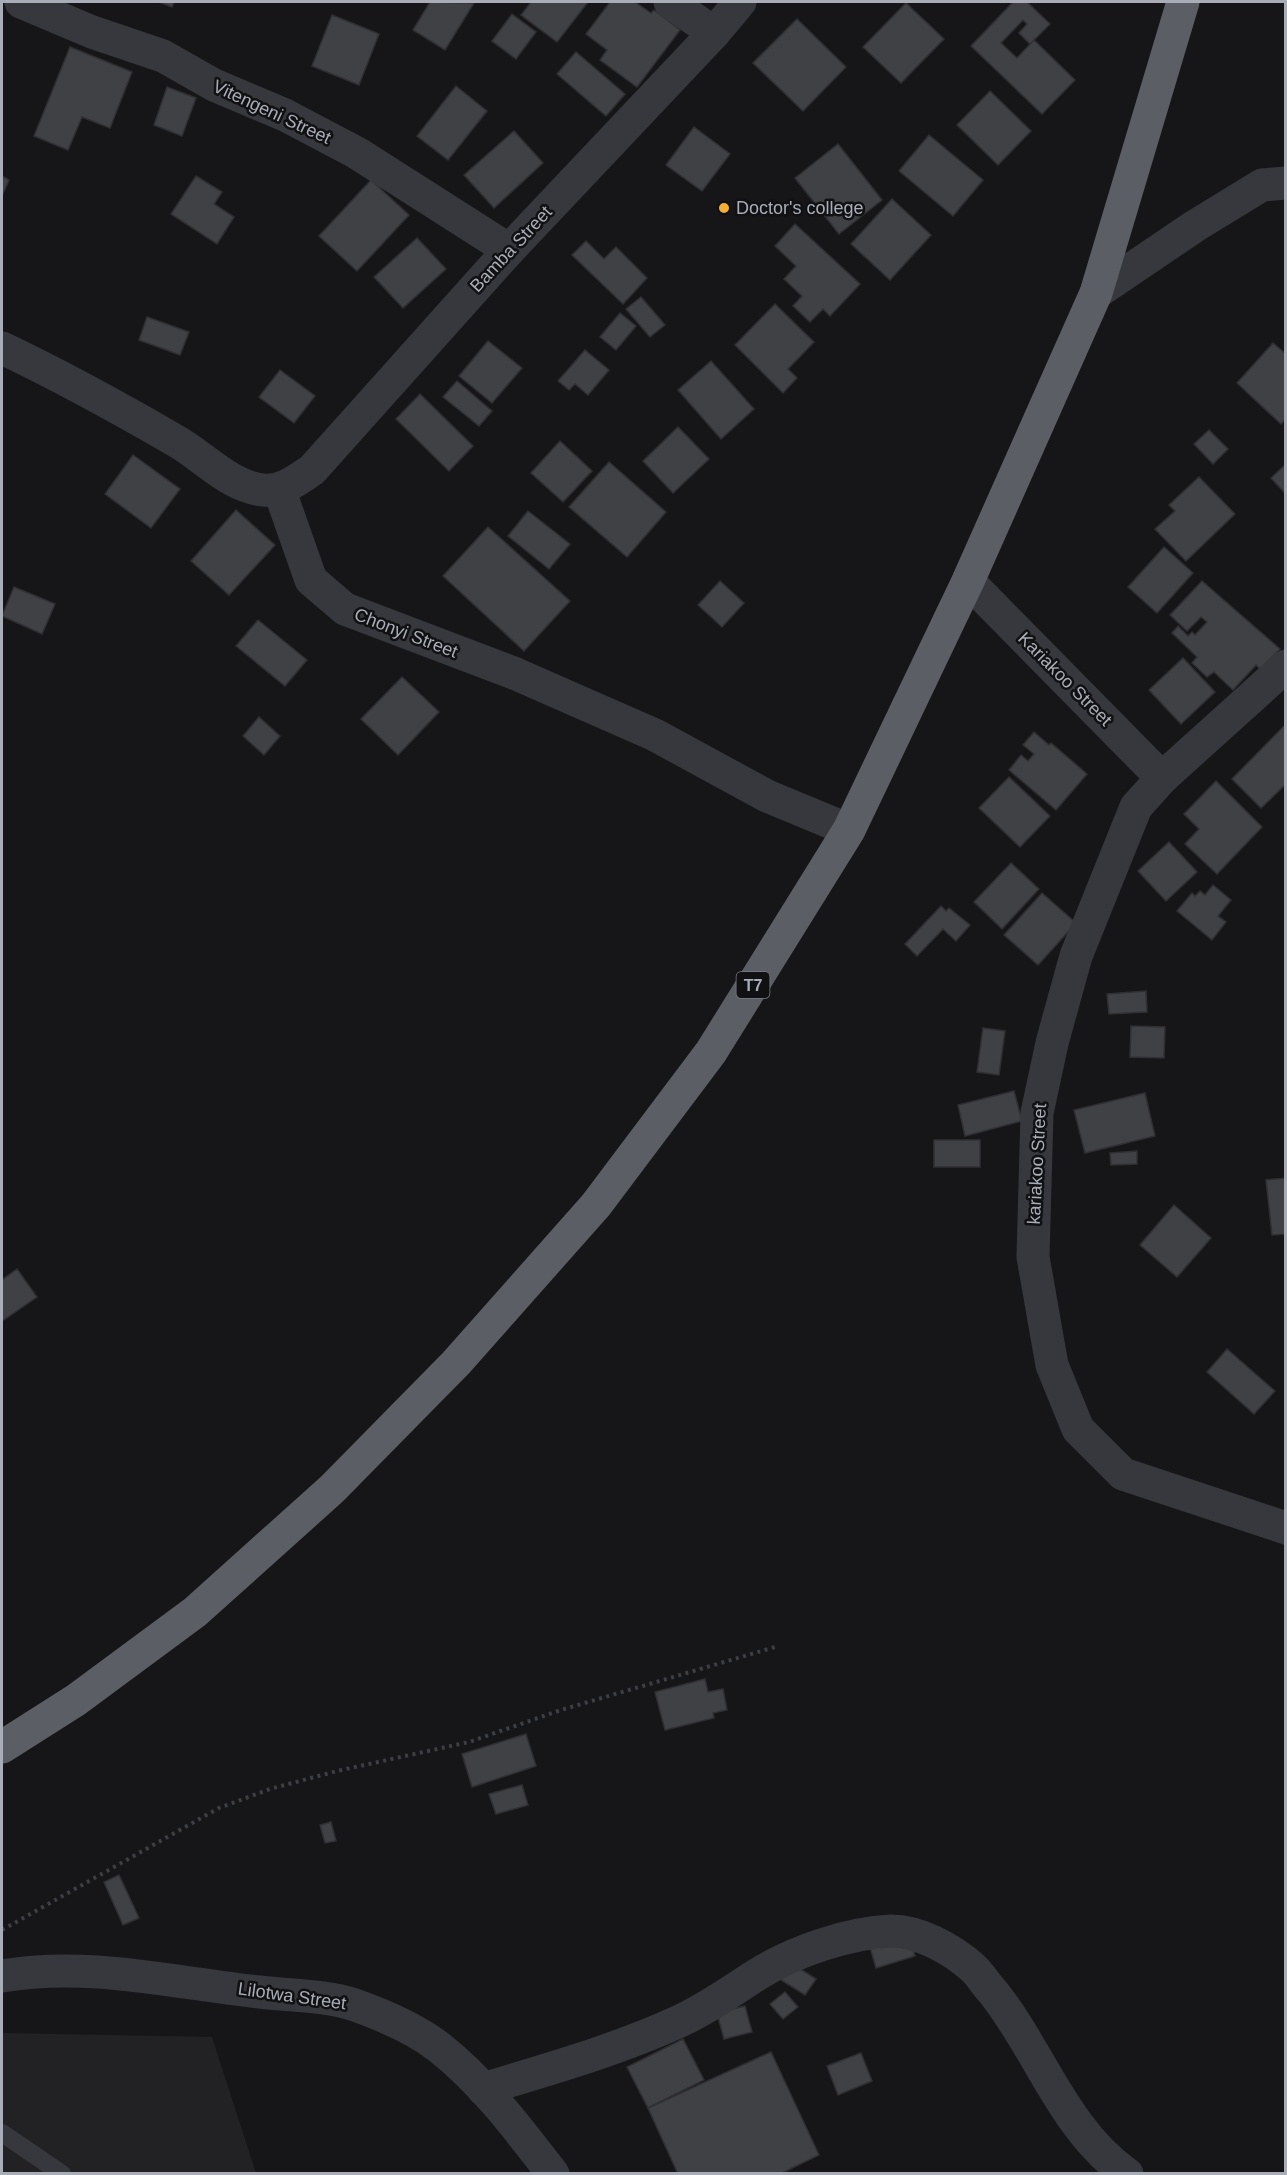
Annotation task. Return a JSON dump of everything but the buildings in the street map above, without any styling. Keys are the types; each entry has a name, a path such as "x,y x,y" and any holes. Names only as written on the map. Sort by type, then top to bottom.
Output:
{"highway":[{"name":"T7","path":"2,1747 76,1700 195,1612 332,1489 456,1364 596,1205 711,1053 849,830 968,581 1096,293 1183,2"}],"street":[{"name":"Vitengeni Street","path":"21,2 92,32 163,56 214,85 285,115 357,153 509,250"},
{"path":"669,2 714,33"},
{"name":"Bamba Street","path":"279,489 312,470 509,250 714,33 740,2"},
{"path":"1096,293 1194,226 1262,185 1286,183"},
{"path":"2,348 177,441 243,485 262,490 279,489"},
{"name":"Chonyi Street","path":"279,489 311,580 345,609 516,674 655,735 767,796 849,830"},
{"name":"Kariakoo Street","path":"968,581 1162,778"},
{"name":"kariakoo Street","path":"1286,666 1162,778 1136,807 1076,956 1052,1043 1037,1113 1033,1257 1052,1365 1078,1428 1123,1474 1286,1528"},
{"path":"483,2090 598,2053 679,2021 723,1999 759,1973 801,1954 852,1937 893,1931 930,1939 973,1968 1008,2011 1087,2139 1127,2174"},
{"name":"Lilotwa Street","path":"2,1976 57,1971 110,1972 260,1992 304,1995 353,2005 387,2018 440,2047 509,2117 552,2174"}],"lane":[{"path":"2,2133 62,2174"}],"path":[{"path":"2,1930 219,1808 270,1789 337,1770 469,1742 561,1710 775,1647"}],"shaded area":[{"path":"2,2033 212,2037 256,2173 2,2174"}],"place":[{"name":"Doctor's college","path":"724,208"}]}
